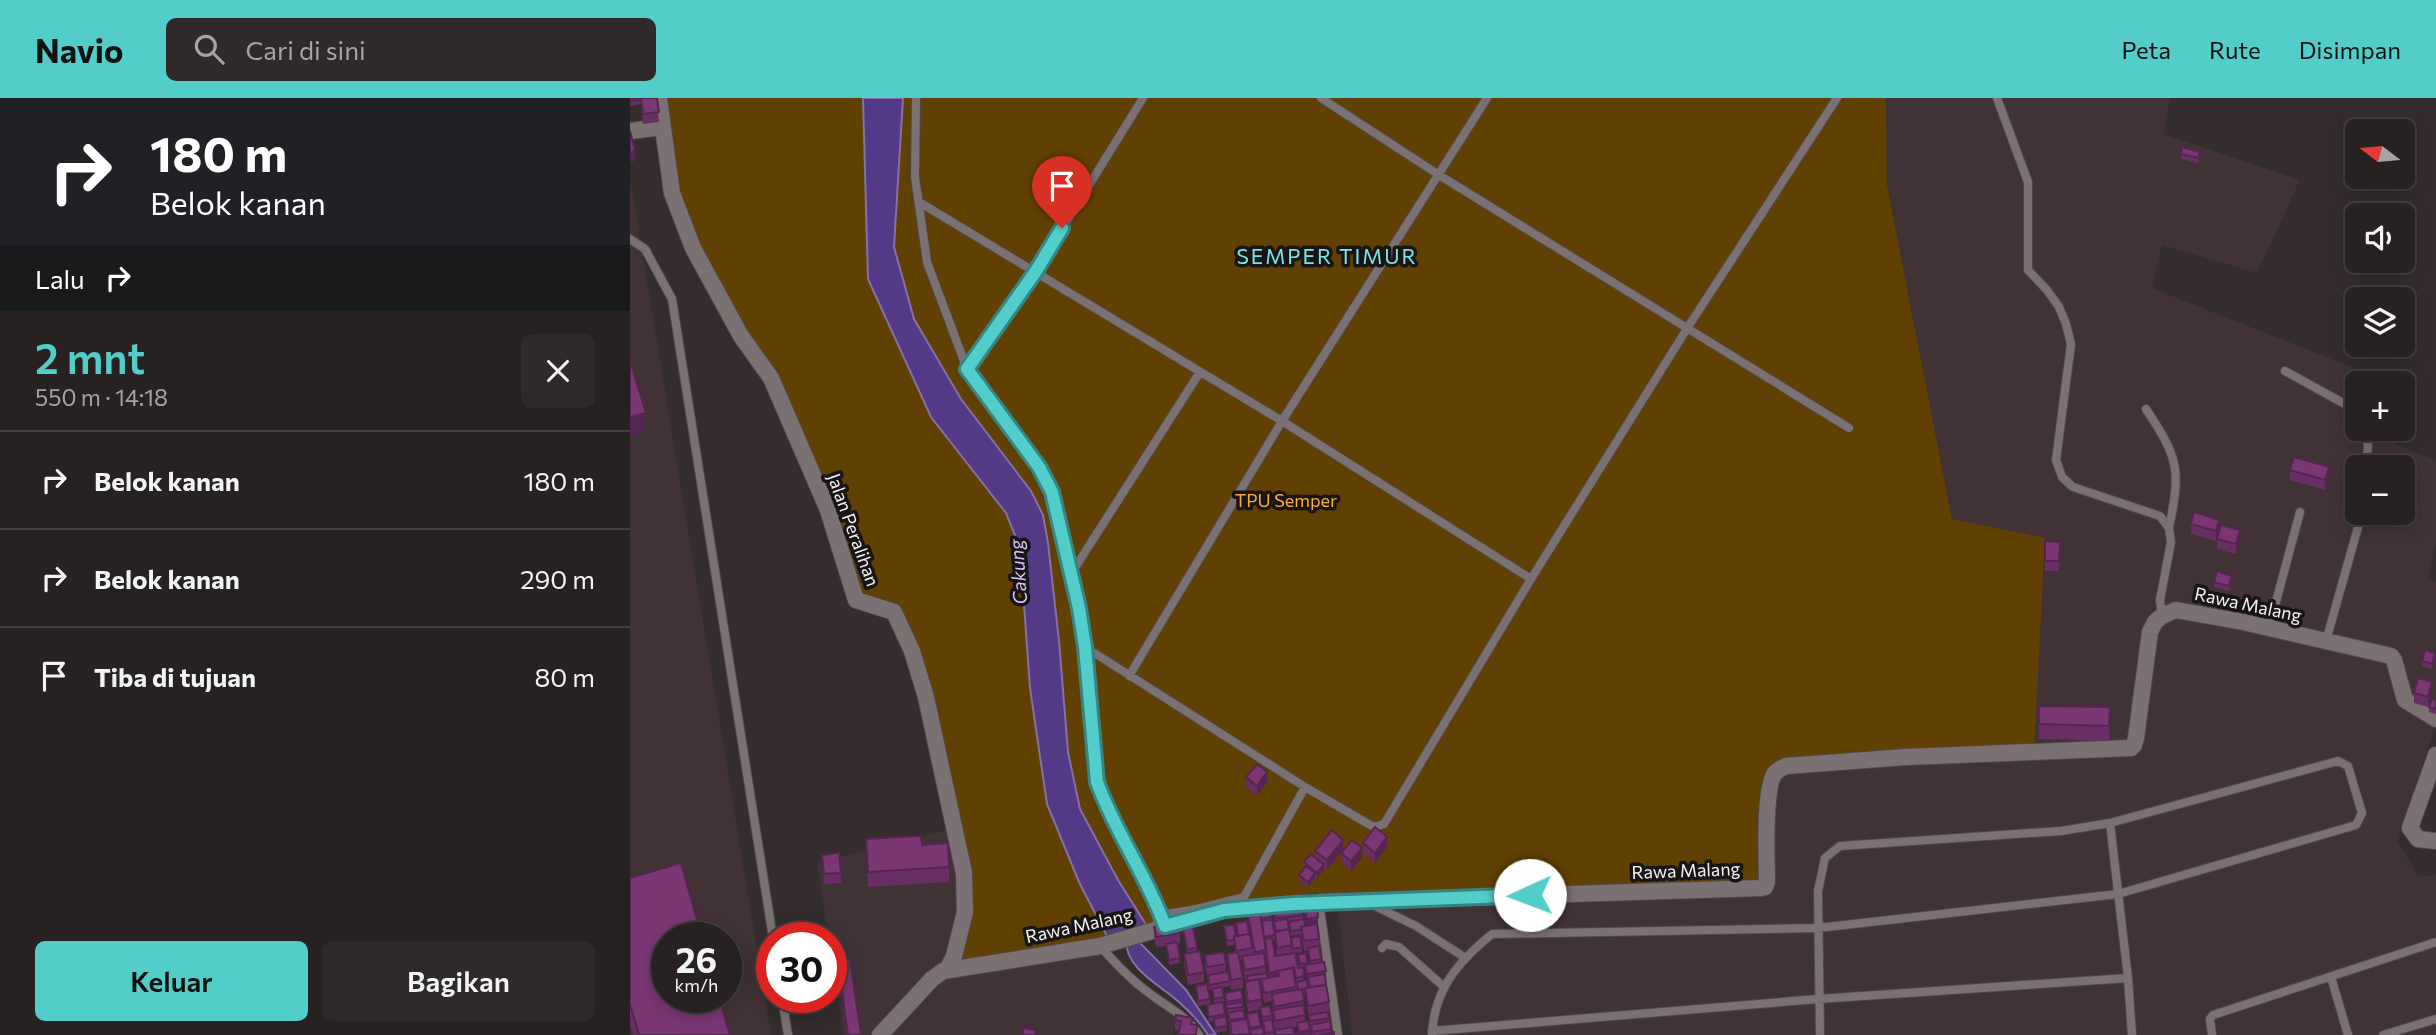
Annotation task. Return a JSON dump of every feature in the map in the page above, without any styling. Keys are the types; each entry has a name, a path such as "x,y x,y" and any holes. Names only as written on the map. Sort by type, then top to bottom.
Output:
{"street":[{"name":"Jalan Peralihan","path":"659,98 672,193 693,248 741,336 771,379 828,510 856,600 894,612 912,651 926,697 964,873 965,912 954,956 947,970"},
{"path":"630,131 662,127"},
{"name":"Rawa Malang","path":"947,970 1103,944 1159,924 1224,910 1364,900 1765,887 1768,802 1775,772 1786,766 1906,757 2131,748 2136,738 2150,632 2162,616 2176,610 2391,656 2405,700 2436,719"},
{"path":"2436,755 2410,828 2418,839 2436,841"},
{"path":"880,1035 932,979 947,970"}],"lane":[{"path":"916,98 915,177 927,262 967,369 1039,467 1052,492 1085,647 1097,782 1103,799 1139,867 1159,924 1244,897 1305,787"},
{"path":"967,369 1036,271 1143,98"},
{"path":"1321,98 1439,175 1849,428"},
{"path":"1129,676 1282,421 1487,98"},
{"path":"1085,647 1305,787 1370,825 1375,827 1384,824 1531,579 1688,327 1837,98"},
{"path":"1997,98 2028,182 2028,270 2059,307 2071,344 2056,460 2062,477 2073,487 2160,516 2169,528"},
{"path":"919,202 1282,421 1531,579"},
{"path":"630,239 645,249 672,299 770,922"},
{"path":"2285,371 2345,404"},
{"path":"1071,574 1200,372"},
{"path":"2146,409 2167,441 2175,463 2176,493 2169,528 2171,542 2160,600 2162,616"},
{"path":"2269,628 2300,512"},
{"path":"2326,642 2359,525"},
{"path":"1820,1035 1818,999 1818,928 1820,876 1825,858 1840,846 2061,831 2110,823 2338,761 2348,766 2362,813 2356,825 2118,894 1818,928 1492,934 1464,957 1443,986 1432,1033 1818,999 2128,978"},
{"path":"2110,823 2132,1035"},
{"path":"1364,900 1416,926 1464,957"},
{"path":"1319,902 1338,1035"},
{"path":"2212,1035 2210,1018 2213,1016 2436,942"},
{"path":"1103,944 1115,963 1148,993 1191,1023 1199,1035"},
{"path":"1382,948 1386,944 1399,947 1443,986"},
{"path":"2331,976 2348,1035"},
{"path":"784,1013 788,1035"},
{"path":"2383,1035 2436,1019"}],"shaded area":[{"path":"863,98 903,98 894,247 914,319 961,399 1031,491 1043,515 1059,641 1068,752 1080,809 1118,880 1150,931 1110,942 1079,882 1047,804 1030,688 1020,548 1006,513 931,417 868,279"},
{"path":"1886,98 2170,98 2164,134 2300,180 2257,273 2162,245 2152,288 2362,371 2345,371 2345,441 2389,441 2436,461 2436,543 2428,578 2436,581 2436,724 2397,840 2418,876 2436,875 2436,1035 1352,1035 1337,901 1772,780 1952,519 1887,185"},
{"path":"630,177 756,944 756,1013 767,1013 771,1035 630,1035"},
{"path":"954,828 1182,1016 1176,1020 1173,1035 844,1035 840,1013 847,1013 847,922 826,922 817,863"},
{"path":"1141,935 1140,943 1186,990 1216,1035 1208,1035 1187,1010 1145,976 1132,960 1126,941"}],"green space":[{"name":"TPU Semper","path":"659,98 1886,98 1887,185 1952,519 2045,538 2034,753 1775,772 1767,882 1224,910 1128,937 947,970 965,912 927,697 894,612 856,600 828,510 672,193"}],"building":[{"path":"641,98 657,98 659,112 643,114"},
{"path":"630,131 635,151 630,152"},
{"path":"2182,147 2200,152 2198,158 2181,154"},
{"path":"630,361 646,413 630,417"},
{"path":"2294,457 2329,467 2325,480 2290,470"},
{"path":"2194,512 2219,520 2216,531 2191,524"},
{"path":"2221,525 2240,530 2236,544 2217,539"},
{"path":"2045,541 2060,542 2059,561 2045,561"},
{"path":"2217,571 2232,576 2229,586 2214,582"},
{"path":"2425,650 2435,653 2432,664 2422,661"},
{"path":"2418,678 2432,682 2428,697 2414,693"},
{"path":"2432,699 2436,700 2436,709 2429,707"},
{"path":"2039,706 2110,707 2109,726 2039,724"},
{"path":"1257,764 1267,772 1257,786 1246,777"},
{"path":"1375,827 1387,837 1375,853 1363,843"},
{"path":"1332,830 1343,840 1327,860 1315,851"},
{"path":"921,836 922,845 948,843 949,867 868,872 866,839"},
{"path":"1352,840 1362,848 1351,861 1341,853"},
{"path":"839,853 841,873 824,874 822,855"},
{"path":"1311,854 1324,865 1317,873 1304,862"},
{"path":"681,863 698,922 651,922 651,1013 723,1013 730,1035 639,1035 630,1004 630,878"},
{"path":"1306,866 1315,873 1308,882 1299,875"},
{"path":"1317,894 1318,917 1307,919 1303,896"},
{"path":"1301,904 1303,915 1275,918 1273,908"},
{"path":"1271,910 1272,917 1261,919 1259,912"},
{"path":"1260,914 1266,950 1255,952 1248,916"},
{"path":"1287,919 1289,929 1276,931 1274,921"},
{"path":"1304,919 1305,926 1301,927 1302,929 1291,931 1289,922"},
{"path":"1272,920 1275,935 1264,937 1262,921"},
{"path":"1247,921 1249,934 1238,936 1236,923"},
{"path":"1178,922 1180,933 1156,937 1154,927"},
{"path":"1317,924 1319,939 1304,941 1301,927"},
{"path":"1234,925 1236,936 1234,940 1227,941 1224,926"},
{"path":"1193,927 1197,948 1187,949 1183,929"},
{"path":"1289,929 1292,945 1277,948 1275,932"},
{"path":"1250,934 1252,948 1236,951 1234,936"},
{"path":"1300,936 1302,947 1293,949 1291,938"},
{"path":"1272,938 1275,956 1295,953 1298,968 1303,967 1304,976 1296,978 1294,967 1269,973 1265,939"},
{"path":"1177,942 1180,958 1169,960 1166,944"},
{"path":"1319,946 1321,959 1310,961 1308,948"},
{"path":"1200,951 1204,972 1188,975 1184,954"},
{"path":"1224,952 1226,964 1207,967 1205,955"},
{"path":"1238,952 1243,978 1231,980 1227,954"},
{"path":"1264,953 1266,966 1245,970 1242,956"},
{"path":"1306,953 1307,963 1300,964 1298,955"},
{"path":"850,959 861,1035 848,1035 845,1013 847,960"},
{"path":"1324,962 1326,971 1307,974 1305,965"},
{"path":"1293,968 1296,987 1264,993 1261,979 1279,976 1278,971"},
{"path":"1228,972 1230,981 1209,985 1208,975"},
{"path":"1267,973 1268,978 1261,979 1262,981 1248,981 1247,976"},
{"path":"1325,974 1326,985 1310,987 1308,977"},
{"path":"1259,979 1262,999 1248,1002 1245,982"},
{"path":"1307,980 1308,988 1298,990 1297,982"},
{"path":"1207,984 1210,999 1198,1001 1196,986"},
{"path":"1326,985 1329,1002 1308,1006 1305,988"},
{"path":"1222,987 1224,997 1214,999 1212,989"},
{"path":"1302,989 1304,1001 1274,1007 1272,994"},
{"path":"1241,990 1243,999 1226,1002 1225,993"},
{"path":"1223,1002 1225,1014 1209,1017 1207,1005"},
{"path":"1242,1002 1243,1007 1227,1009 1226,1005"},
{"path":"1304,1005 1305,1015 1275,1021 1273,1010"},
{"path":"1270,1006 1272,1016 1262,1017 1260,1007"},
{"path":"1243,1010 1245,1018 1230,1020 1228,1013"},
{"path":"1258,1012 1261,1026 1250,1028 1247,1014"},
{"path":"1328,1012 1329,1018 1310,1021 1309,1015"},
{"path":"1176,1015 1193,1018 1191,1024 1197,1025 1196,1035 1178,1035 1181,1021 1175,1020"},
{"path":"1226,1016 1227,1026 1215,1028 1214,1019"},
{"path":"1247,1019 1250,1034 1232,1035 1230,1022"},
{"path":"1272,1019 1274,1032 1265,1033 1263,1021"},
{"path":"1308,1021 1310,1030 1299,1032 1297,1023"},
{"path":"1330,1021 1331,1029 1312,1032 1311,1025"},
{"path":"1263,1027 1264,1035 1251,1035 1250,1030"},
{"path":"1293,1027 1294,1035 1276,1035 1275,1030"},
{"path":"1023,1028 1036,1030 1035,1035 1023,1035"}],"district":[{"name":"SEMPER TIMUR","path":"1327,257"}],"route":[{"path":"1062,228 1036,271 967,369 1039,467 1052,492 1079,608 1097,782 1165,926 1224,910 1294,904 1530,895"}],"water label":[{"name":"Cakung","path":"1018,572"}]}
